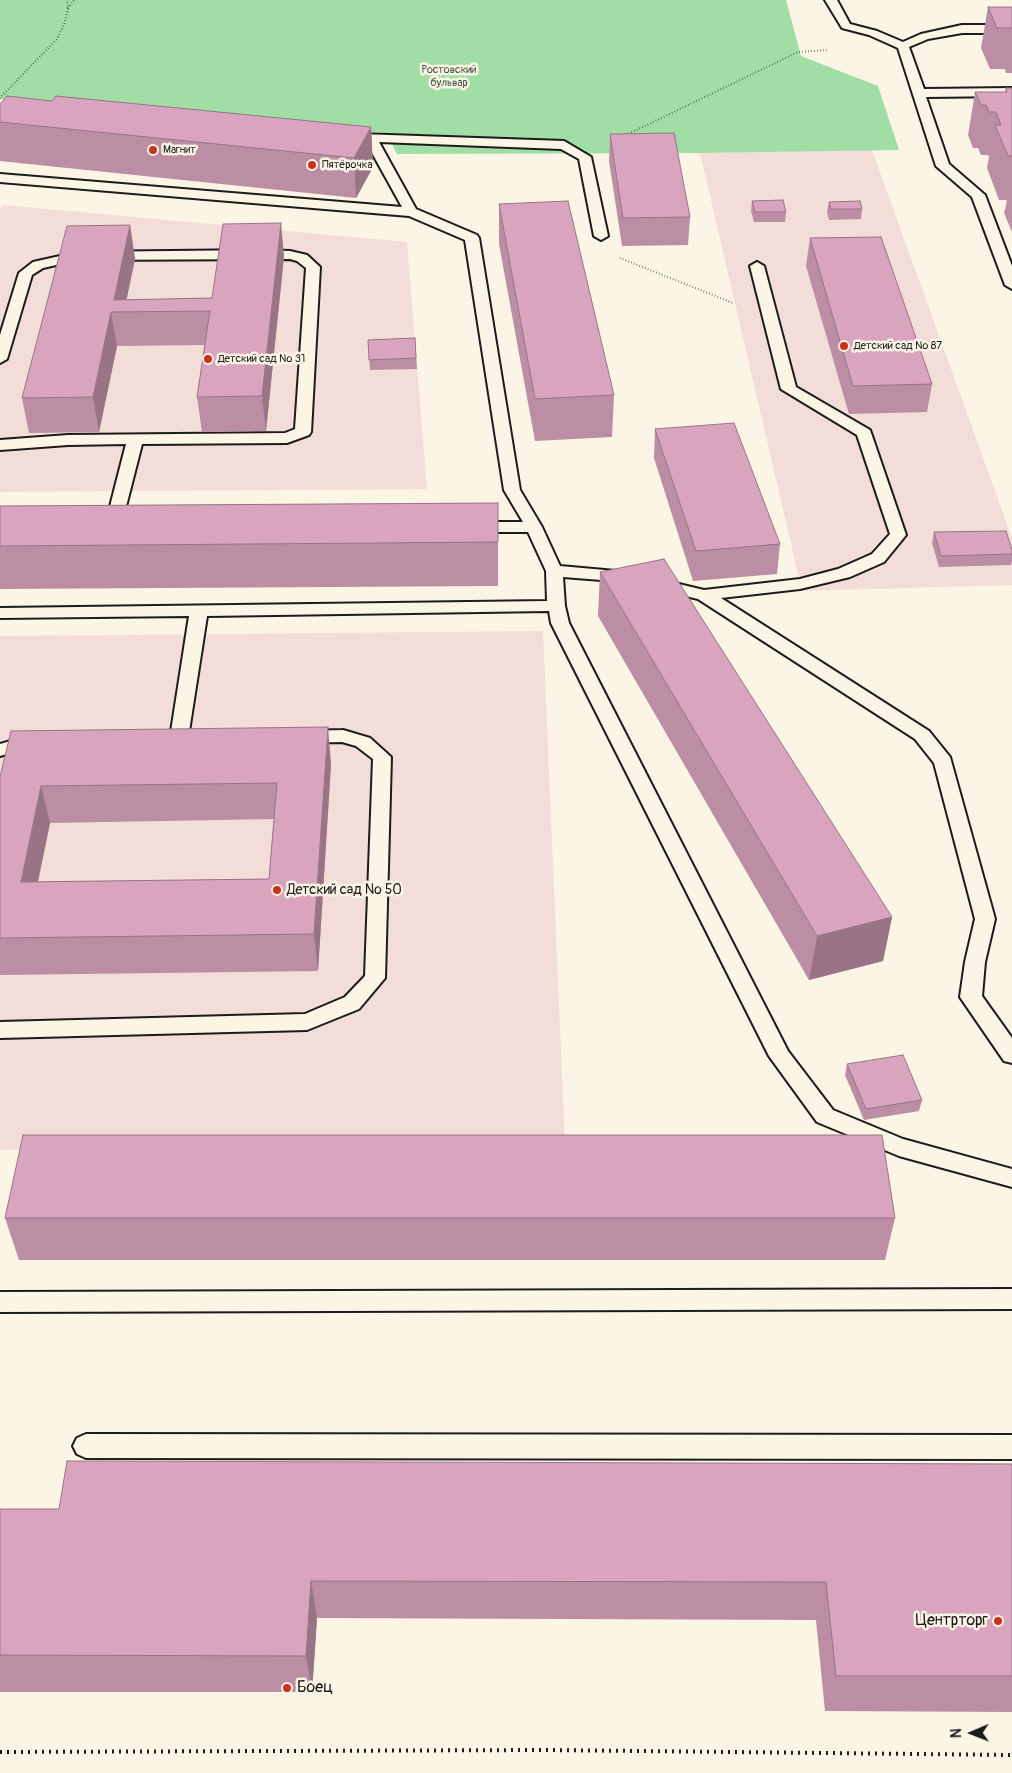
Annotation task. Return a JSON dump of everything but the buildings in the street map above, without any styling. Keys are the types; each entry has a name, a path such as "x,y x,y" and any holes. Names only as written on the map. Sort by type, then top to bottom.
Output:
{"lane":[{"path":"831,0 846,26 873,33 904,46 944,166 978,195 1012,285"},
{"path":"904,46 925,36 962,29 1012,29"},
{"path":"921,93 1012,92"},
{"path":"352,137 564,145 585,157 601,236"},
{"path":"372,139 411,212"},
{"path":"0,178 411,212 472,238 512,490 534,526 554,571 556,606 560,623 780,1056 825,1116 899,1147 1012,1178"},
{"path":"0,359 26,273 38,265 78,256 262,254 296,256 302,258 313,267 303,432 287,438 134,441 68,440 0,444"},
{"path":"704,595 800,584 844,573 878,558 898,534 864,433 789,388 757,266"},
{"path":"112,530 134,441"},
{"path":"456,527 534,526"},
{"path":"93,530 131,530"},
{"path":"554,571 635,578 704,595 922,735 943,761 985,920 975,962 972,997 1012,1055"},
{"path":"0,613 556,606"},
{"path":"179,739 199,610"},
{"path":"0,1030 307,1022 352,1003 375,978 382,757 363,742 343,736 285,737"},
{"path":"0,750 32,740 52,740"},
{"path":"0,1302 1012,1299"},
{"path":"86,1446 1012,1447"}],"path":[{"path":"67,0 68,9"},
{"path":"0,98 57,39 68,9 74,0"},
{"path":"626,135 798,52 840,49 873,33"},
{"path":"601,236 604,251 771,318"},
{"path":"0,1752 544,1750 1012,1755"}],"shaded area":[{"name":"Детский сад № 87","path":"872,150 1012,538 1012,585 802,591 700,153"},
{"name":"Детский сад № 31","path":"4,205 407,242 427,489 0,492 0,209"},
{"name":"Детский сад № 50","path":"543,631 565,1144 0,1150 0,636"}],"green space":[{"name":"Ростовский бульвар","path":"0,0 786,0 801,56 878,86 899,150 397,154 386,133 0,99"}],"place":[{"name":"Магнит","path":"153,150"},
{"name":"Пятёрочка","path":"312,165"},
{"name":"Детский сад № 87","path":"844,346"},
{"name":"Детский сад № 31","path":"208,359"},
{"name":"Детский сад № 50","path":"277,890"},
{"name":"Центрторг","path":"998,1621"},
{"name":"Боец","path":"287,1688"}]}
